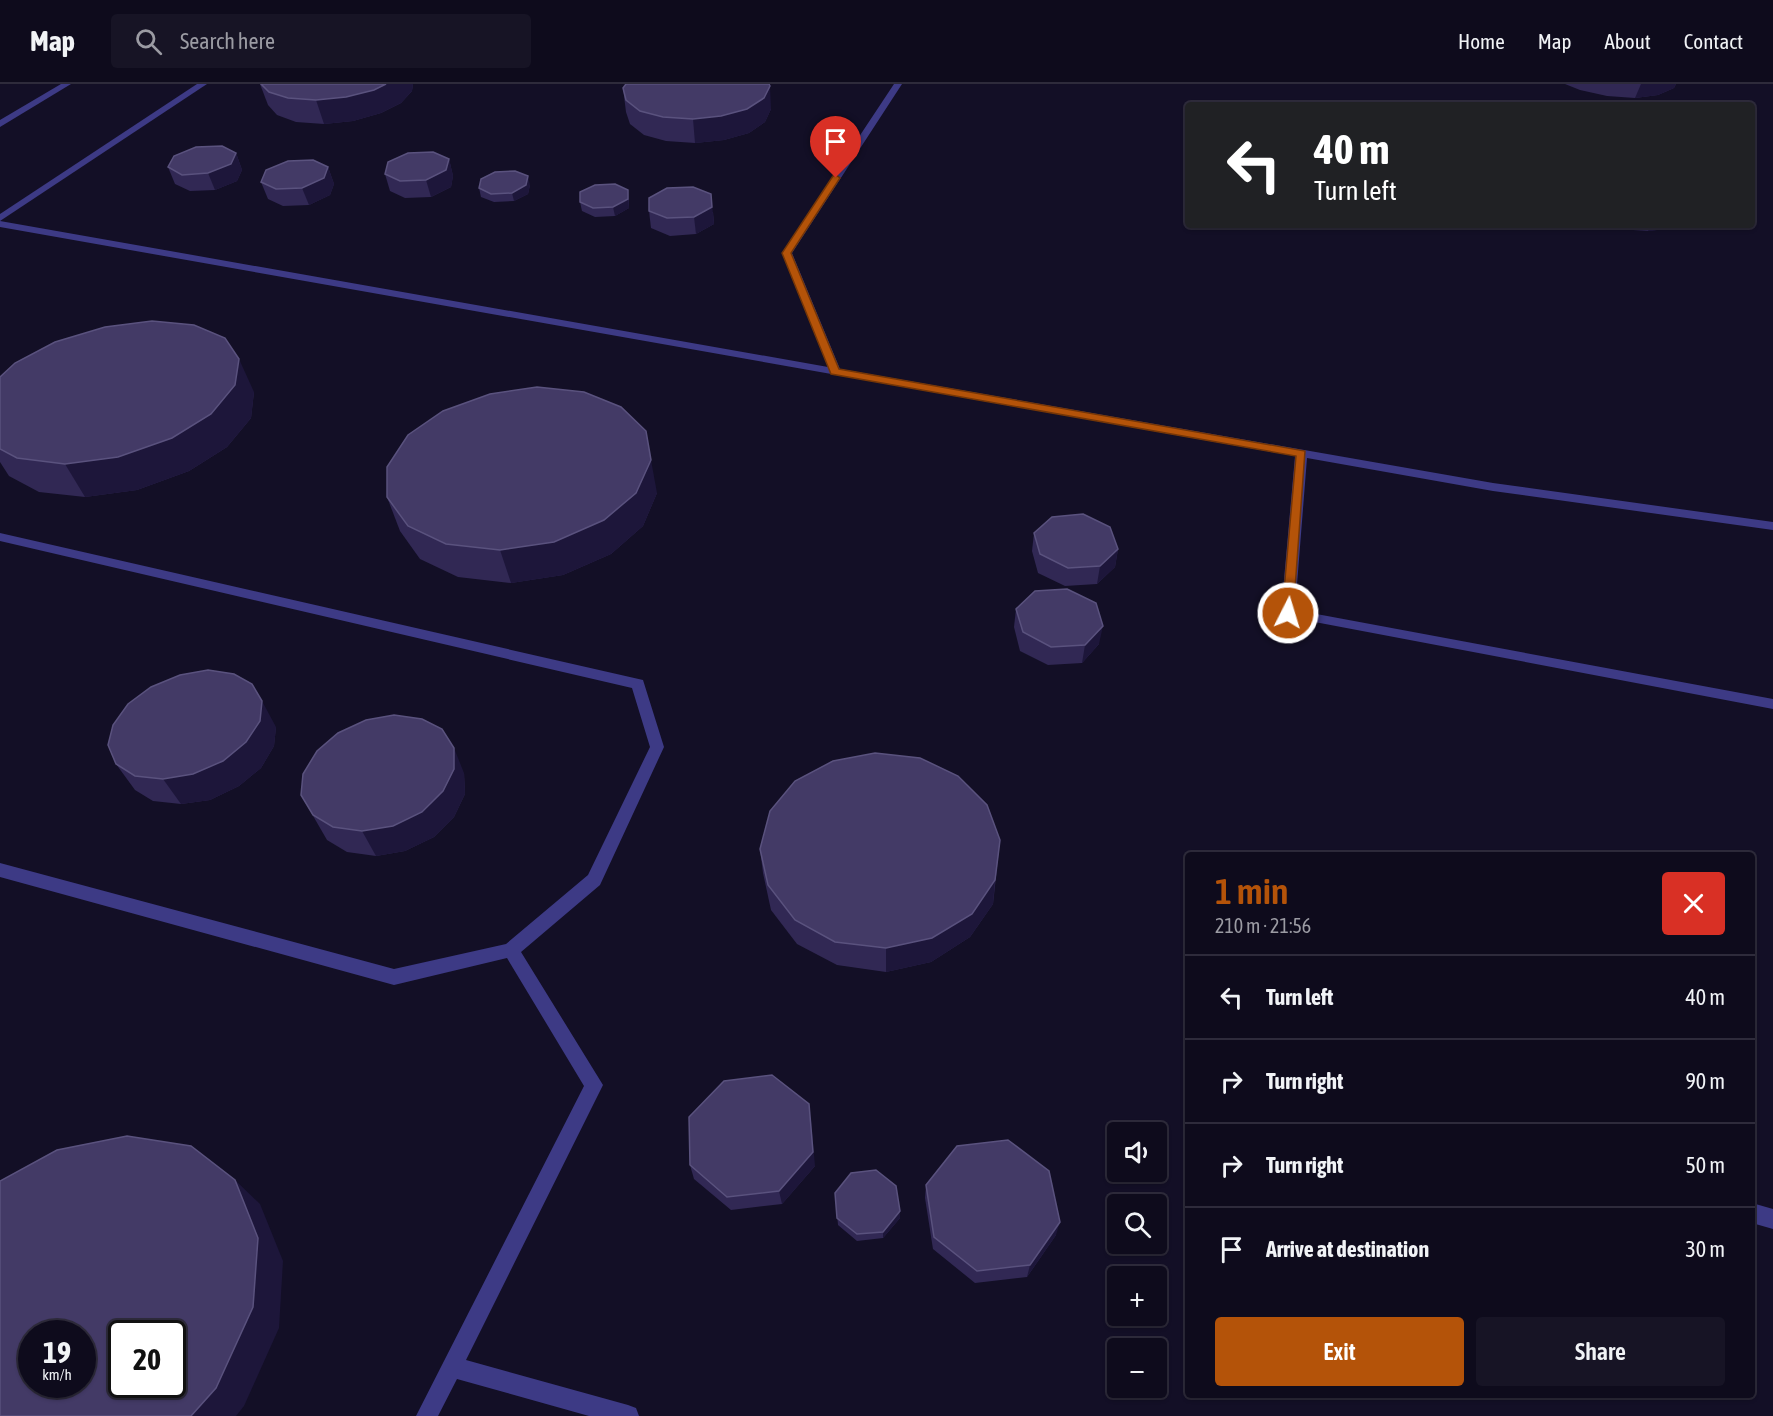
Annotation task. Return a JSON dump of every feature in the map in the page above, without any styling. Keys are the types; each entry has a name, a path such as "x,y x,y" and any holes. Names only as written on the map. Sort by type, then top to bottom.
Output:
{"lane":[{"path":"0,124 67,84"},
{"path":"0,218 203,84"},
{"path":"835,372 787,253 898,84"},
{"path":"0,224 1493,487 1773,526"},
{"path":"1301,454 1288,613 1773,704"},
{"path":"0,537 638,684 657,747 594,879 511,950 394,977 0,870"},
{"path":"427,1416 594,1085 511,950"},
{"path":"1755,1214 1773,1219"},
{"path":"452,1367 628,1416"}],"building":[{"path":"261,84 386,84 374,90 346,97 316,100 288,98 269,92"},
{"path":"626,84 769,84 770,86 764,98 747,109 721,116 693,119 663,117 640,111 626,100 623,88"},
{"path":"222,146 236,153 231,164 208,173 182,175 168,167 174,156 196,147"},
{"path":"433,152 449,159 446,170 426,180 400,181 385,174 388,162 408,153"},
{"path":"313,160 328,167 324,178 302,188 276,189 261,182 266,170 288,161"},
{"path":"515,171 528,176 526,185 512,193 491,194 479,188 481,179 495,172"},
{"path":"615,184 628,190 628,199 613,207 593,208 580,202 580,192 595,185"},
{"path":"693,187 711,194 712,207 694,217 667,218 649,211 649,198 667,188"},
{"path":"152,321 194,325 225,338 239,359 235,385 211,414 172,438 118,457 65,464 17,458 0,449 0,377 15,363 55,342 105,327"},
{"path":"537,387 584,392 621,407 646,431 651,460 636,493 604,520 554,542 500,550 446,544 408,526 387,497 387,467 408,435 443,411 490,394"},
{"path":"1083,514 1110,527 1118,549 1100,566 1068,568 1040,554 1034,533 1052,517"},
{"path":"1067,589 1096,603 1103,626 1085,645 1051,647 1023,632 1016,609 1035,591"},
{"path":"208,670 234,674 252,684 262,701 260,721 246,742 223,761 193,774 163,779 135,776 116,764 108,745 113,725 128,704 151,687 180,675"},
{"path":"394,715 422,719 442,729 454,748 454,769 443,791 422,812 393,826 362,831 333,827 313,815 301,795 303,774 317,751 338,733 366,720"},
{"path":"875,753 920,758 958,776 987,805 1000,840 995,880 972,914 932,938 886,948 835,942 795,920 768,885 760,849 770,811 795,781 833,761"},
{"path":"772,1075 809,1104 813,1152 779,1191 727,1197 690,1165 689,1117 724,1081"},
{"path":"127,1136 191,1146 235,1180 258,1238 253,1307 216,1388 191,1416 0,1416 0,1181 57,1150"},
{"path":"1008,1140 1049,1171 1060,1222 1030,1265 977,1271 934,1237 926,1185 957,1146"},
{"path":"876,1170 896,1186 900,1211 883,1232 857,1234 837,1218 835,1193 851,1173"}],"route":[{"path":"836,178 787,253 835,372 1301,454 1288,613"}]}
